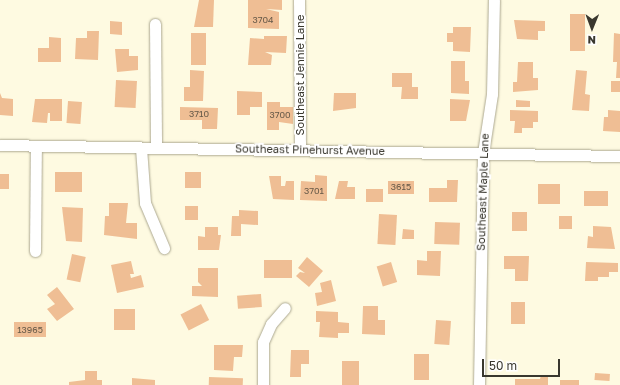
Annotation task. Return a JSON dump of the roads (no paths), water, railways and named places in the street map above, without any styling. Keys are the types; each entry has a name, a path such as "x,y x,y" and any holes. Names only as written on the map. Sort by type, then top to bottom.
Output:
{"street":[{"name":"Southeast Jennie Lane","path":"299,0 300,150"},
{"name":"Southeast Maple Lane","path":"479,385 483,153 492,94 494,0"},
{"path":"155,24 156,148"},
{"name":"Southeast Pinehurst Avenue","path":"0,145 620,156"},
{"path":"35,251 36,146"},
{"path":"141,148 145,203 164,248"},
{"path":"264,385 263,342 270,324 285,308"}]}
